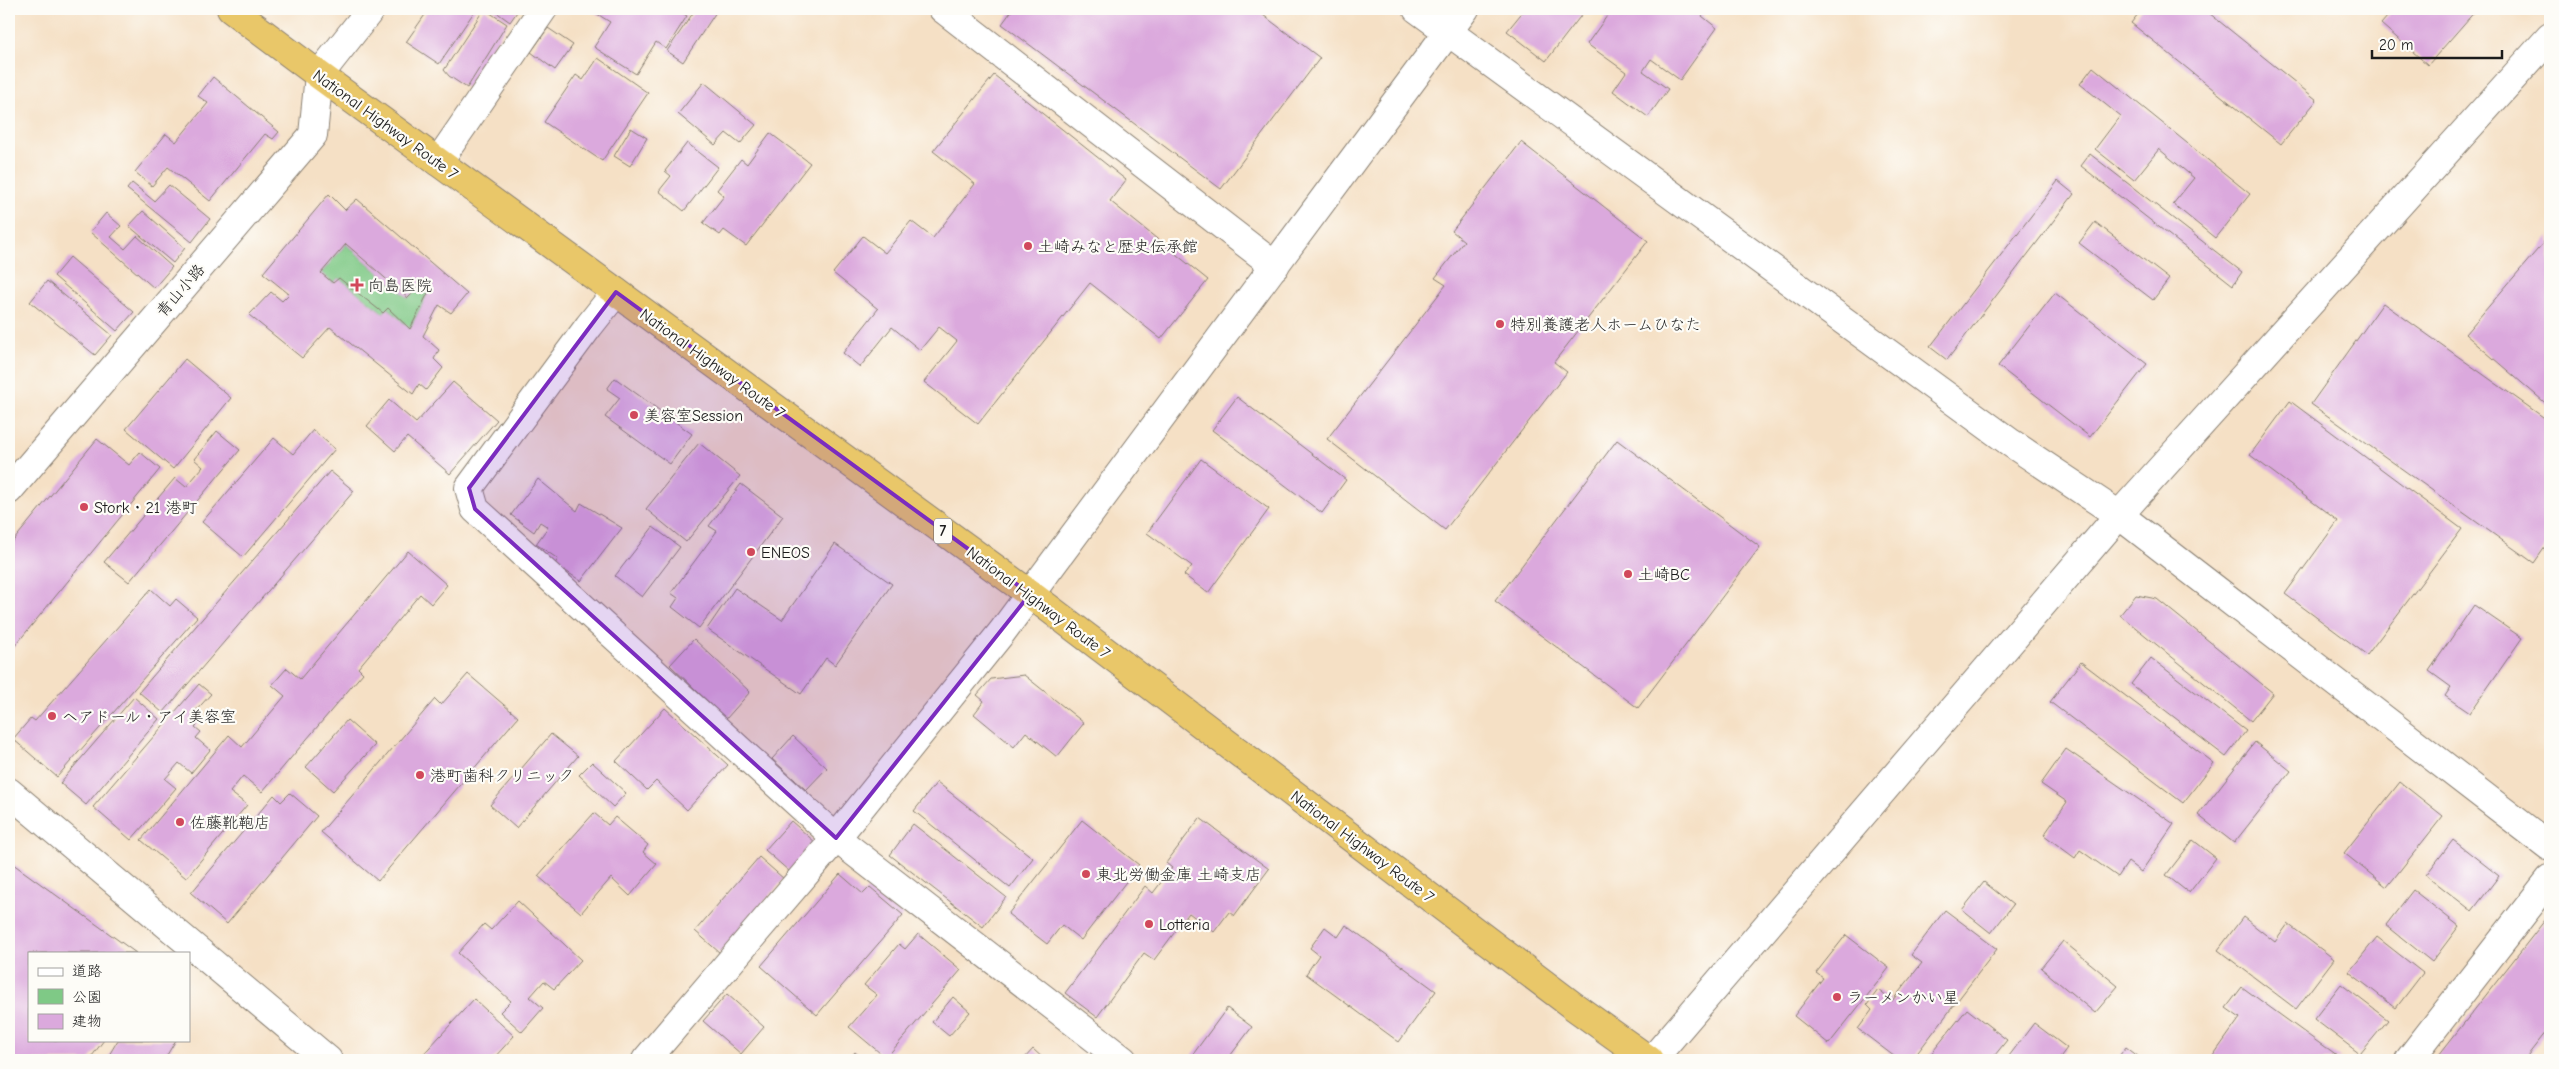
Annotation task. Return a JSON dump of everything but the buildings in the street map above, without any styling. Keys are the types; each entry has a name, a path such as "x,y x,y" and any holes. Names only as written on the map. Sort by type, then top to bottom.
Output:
{"highway":[{"name":"National Highway Route 7","path":"231,9 1030,594 1572,1005 1651,1060"}],"street":[{"path":"319,75 371,9"},
{"path":"438,162 543,9"},
{"path":"943,9 1275,266"},
{"path":"1417,9 2011,443 2119,515 2550,847"},
{"path":"646,1060 836,838 1030,594 1465,9"},
{"path":"1651,1060 2119,515 2550,37"},
{"name":"青山小路","path":"9,490 313,136 319,75"},
{"path":"616,292 469,488 475,509 836,838 1123,1060"},
{"path":"9,792 328,1060"},
{"path":"2409,1060 2550,879"}],"highlighted area":[{"path":"616,292 1030,594 836,838 475,509 469,488"}],"green space":[{"path":"346,244 408,298 425,281 432,285 410,329 388,308 383,313 339,278 333,283 321,273"}],"place":[{"name":"土崎みなと歴史伝承館","path":"1028,246"},
{"name":"向島医院","path":"357,285"},
{"name":"特別養護老人ホームひなた","path":"1500,324"},
{"name":"美容室Session","path":"634,415"},
{"name":"Stork・21 港町","path":"84,507"},
{"name":"ENEOS","path":"751,552"},
{"name":"土崎BC","path":"1628,574"},
{"name":"ヘアドール・アイ美容室","path":"52,716"},
{"name":"港町歯科クリニック","path":"420,775"},
{"name":"佐藤靴鞄店","path":"180,822"},
{"name":"東北労働金庫 土崎支店","path":"1086,874"},
{"name":"Lotteria","path":"1149,924"},
{"name":"ラーメンかい星","path":"1837,997"}]}
